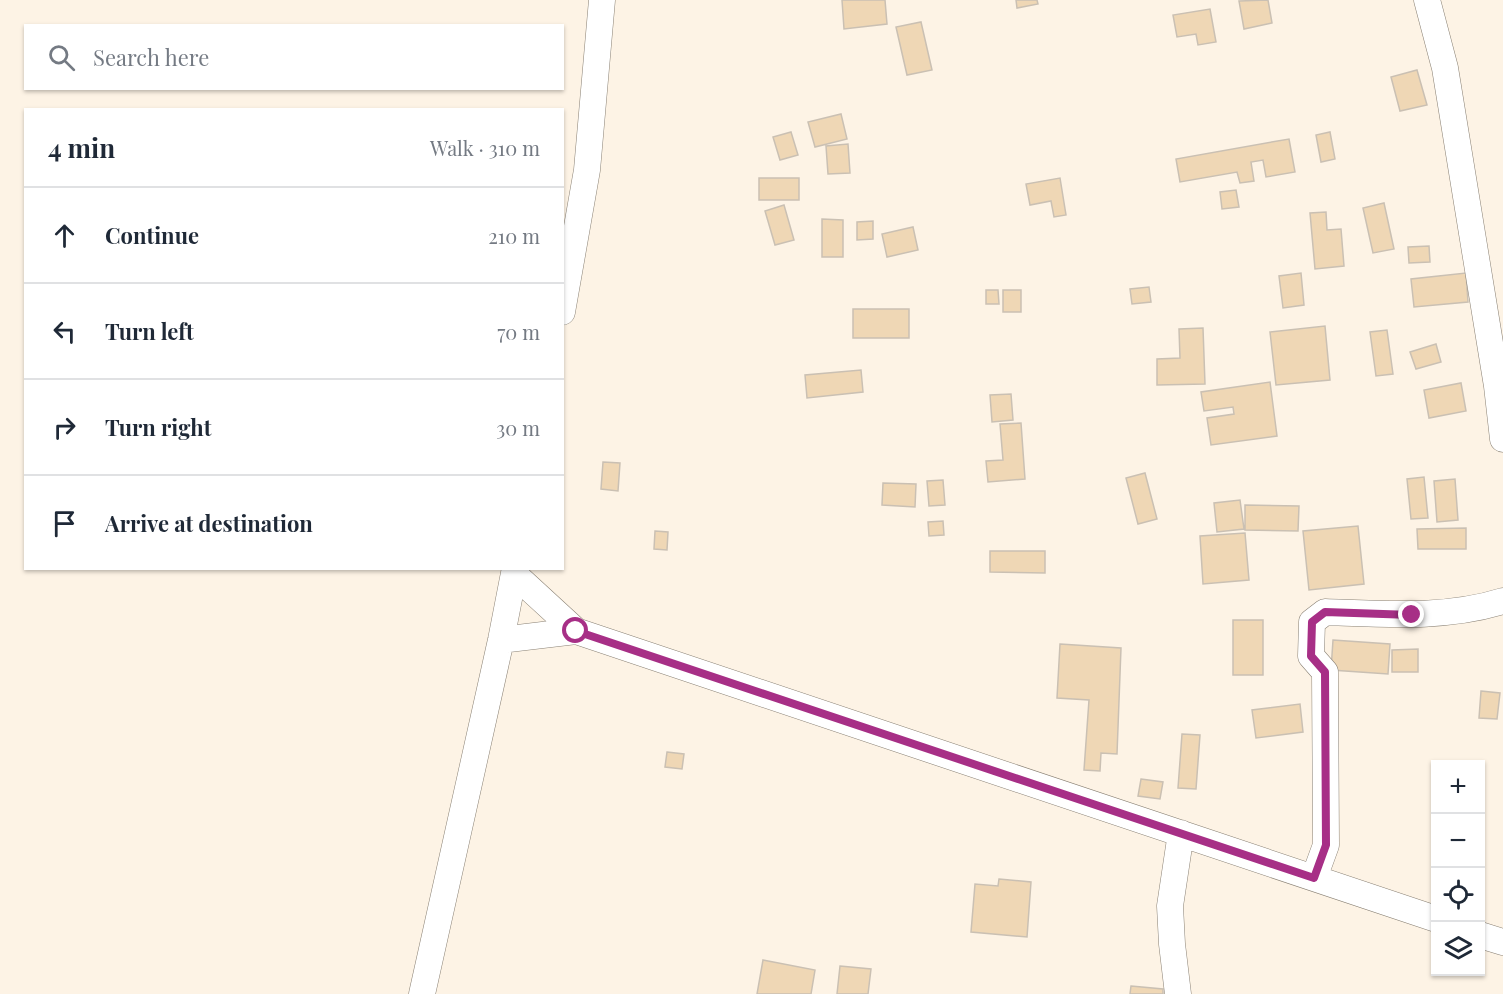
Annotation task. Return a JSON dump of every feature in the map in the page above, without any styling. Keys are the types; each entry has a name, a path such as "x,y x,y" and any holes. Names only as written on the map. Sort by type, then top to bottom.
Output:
{"street":[{"path":"564,301 587,170 602,0"},
{"path":"1427,0 1445,68 1497,386 1503,439"},
{"path":"514,572 576,631 1431,918"},
{"path":"422,994 514,572"},
{"path":"1314,878 1326,845 1325,672 1311,656 1312,622 1325,612 1412,615 1482,608 1503,601"},
{"path":"501,640 576,631"},
{"path":"1178,994 1170,906 1181,833"},
{"path":"1485,937 1503,942"}],"building":[{"path":"842,0 885,0 887,24 844,29"},
{"path":"1016,0 1037,0 1038,4 1017,8"},
{"path":"1268,0 1272,23 1244,29 1239,1"},
{"path":"1210,9 1216,42 1198,45 1196,34 1177,37 1173,15"},
{"path":"921,22 932,70 907,75 896,27"},
{"path":"1417,70 1427,105 1400,111 1391,77"},
{"path":"841,114 847,139 815,147 808,122"},
{"path":"791,132 798,155 780,160 773,137"},
{"path":"1330,132 1335,159 1321,162 1316,135"},
{"path":"1289,139 1295,172 1266,177 1263,160 1251,162 1254,181 1240,183 1237,172 1180,182 1176,159"},
{"path":"848,144 850,173 828,174 826,146"},
{"path":"759,178 799,178 799,200 759,200"},
{"path":"1060,178 1066,215 1054,217 1051,201 1030,205 1026,184"},
{"path":"1236,190 1239,207 1222,209 1220,192"},
{"path":"1384,203 1394,249 1373,253 1363,208"},
{"path":"784,205 794,240 775,245 765,211"},
{"path":"1326,212 1327,230 1341,229 1344,266 1315,269 1310,213"},
{"path":"822,219 843,220 843,257 822,257"},
{"path":"873,221 873,239 857,240 857,222"},
{"path":"913,227 918,250 887,257 882,234"},
{"path":"1429,246 1430,262 1409,263 1408,247"},
{"path":"1301,273 1304,305 1283,308 1279,276"},
{"path":"1466,273 1468,302 1414,307 1411,279"},
{"path":"1149,287 1151,302 1132,304 1130,289"},
{"path":"986,290 998,290 999,304 986,304"},
{"path":"1003,290 1021,290 1021,312 1003,312"},
{"path":"853,309 909,309 909,338 853,338"},
{"path":"1325,326 1330,380 1276,385 1270,332"},
{"path":"1203,328 1205,384 1157,385 1157,359 1180,358 1179,329"},
{"path":"1387,330 1393,374 1376,376 1370,332"},
{"path":"1436,344 1441,362 1416,369 1410,352"},
{"path":"861,370 863,392 807,398 805,375"},
{"path":"1270,382 1277,436 1211,445 1207,418 1234,414 1233,407 1204,411 1201,392"},
{"path":"1461,383 1466,411 1429,418 1424,390"},
{"path":"1011,394 1013,420 992,422 990,395"},
{"path":"1021,423 1025,479 988,482 986,461 1003,460 1000,424"},
{"path":"603,462 620,463 618,491 601,489"},
{"path":"1145,473 1157,519 1138,524 1126,478"},
{"path":"1424,477 1428,518 1411,519 1407,479"},
{"path":"1455,479 1458,520 1437,522 1434,481"},
{"path":"943,480 945,505 929,506 927,481"},
{"path":"883,483 916,484 915,507 882,505"},
{"path":"1240,500 1244,529 1217,532 1214,503"},
{"path":"1245,505 1299,506 1298,531 1245,530"},
{"path":"943,521 944,535 929,536 928,522"},
{"path":"1358,526 1364,584 1309,590 1303,531"},
{"path":"1466,528 1466,549 1418,549 1417,529"},
{"path":"655,531 668,532 667,550 654,549"},
{"path":"1245,533 1249,580 1203,584 1200,536"},
{"path":"990,551 1045,551 1045,573 990,572"},
{"path":"1233,620 1263,620 1263,675 1233,675"},
{"path":"1333,640 1390,644 1388,674 1331,670"},
{"path":"1060,644 1121,648 1117,754 1101,753 1100,771 1084,770 1089,700 1057,698"},
{"path":"1418,649 1418,672 1392,672 1392,650"},
{"path":"1481,691 1500,693 1497,719 1479,718"},
{"path":"1300,704 1303,732 1256,738 1252,710"},
{"path":"1182,734 1200,735 1196,789 1178,788"},
{"path":"667,752 684,754 682,769 665,767"},
{"path":"1141,779 1163,782 1160,799 1138,796"},
{"path":"999,879 1031,882 1027,937 971,932 975,884 998,886"},
{"path":"763,960 815,970 811,994 757,994"},
{"path":"840,966 871,969 868,994 837,994"},
{"path":"1131,986 1163,989 1163,994 1130,994"}],"route":[{"path":"576,631 1314,878 1326,845 1325,672 1311,656 1312,622 1325,612 1412,615"}]}
